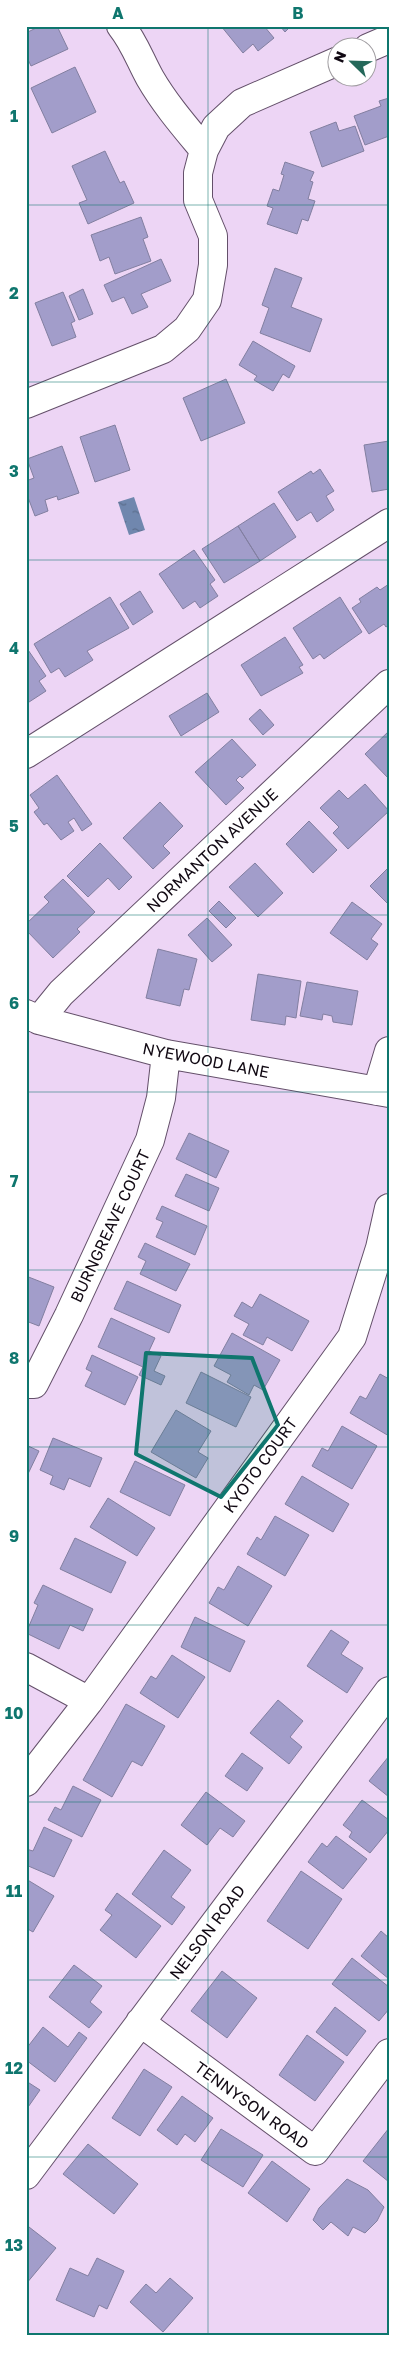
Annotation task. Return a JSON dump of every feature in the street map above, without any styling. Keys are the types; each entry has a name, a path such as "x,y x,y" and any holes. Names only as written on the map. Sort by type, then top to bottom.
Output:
{"street":[{"path":"121,26 130,37 150,78 204,150"},
{"path":"26,404 163,349 187,329 207,300 213,265 213,236 198,200 198,174 204,150 216,127 242,103 328,65"},
{"path":"26,754 389,523"},
{"name":"NORMANTON AVENUE","path":"33,1017 61,993 389,684"},
{"name":"NYEWOOD LANE","path":"33,1017 166,1054 383,1092"},
{"path":"383,1092 389,1051"},
{"name":"BURNGREAVE COURT","path":"26,1384 34,1384 70,1315 150,1140 161,1098 166,1054"},
{"name":"KYOTO COURT","path":"26,1782 89,1701 352,1337 380,1248 389,1208"},
{"path":"26,1667 89,1701"},
{"name":"NELSON ROAD","path":"26,2174 389,1690"},
{"name":"TENNYSON ROAD","path":"140,2022 315,2151 389,2053"}],"highlighted area":[{"path":"146,1353 252,1358 278,1425 221,1497 136,1454"}],"water":[{"path":"134,497 145,530 129,535 118,502"}],"building":[{"path":"40,26 57,26 68,49 31,66 26,55 26,33"},
{"path":"221,26 264,26 274,38 258,51 253,44 243,53"},
{"path":"280,26 291,26 285,32"},
{"path":"75,67 96,112 52,133 31,88"},
{"path":"389,98 389,136 365,145 354,116 381,106 379,101"},
{"path":"336,122 339,131 355,126 364,151 322,167 310,132"},
{"path":"105,151 120,183 124,181 134,203 88,224 79,203 87,200 72,166"},
{"path":"285,162 314,172 310,181 313,182 308,199 315,201 308,221 302,219 297,234 267,224 273,208 267,206 273,189 279,191 284,175 281,174"},
{"path":"141,217 148,237 143,239 151,261 115,274 109,257 100,261 91,235"},
{"path":"161,259 171,281 141,294 148,307 132,314 124,297 112,302 104,285"},
{"path":"275,268 302,278 291,307 322,319 310,352 260,333 269,308 262,305"},
{"path":"83,289 93,314 79,320 69,296"},
{"path":"63,292 75,321 71,323 76,337 52,346 35,303"},
{"path":"253,341 295,366 289,378 283,374 273,391 254,380 257,376 239,365"},
{"path":"226,379 245,423 201,441 183,398"},
{"path":"115,425 130,470 95,482 80,437"},
{"path":"389,441 389,489 372,492 364,445"},
{"path":"62,446 79,493 58,500 57,496 45,500 48,511 35,516 26,492 26,481 34,478 27,459"},
{"path":"320,469 334,491 326,496 334,510 317,522 311,512 297,521 278,492 311,471 313,474"},
{"path":"274,503 296,537 260,561 238,526"},
{"path":"238,526 260,561 224,583 202,549"},
{"path":"194,550 215,580 210,584 218,596 200,608 195,601 183,609 159,574"},
{"path":"389,584 389,625 386,627 384,624 369,634 352,608 361,602 359,599 377,587 380,590"},
{"path":"140,591 153,612 133,625 120,604"},
{"path":"110,597 129,628 87,651 93,660 65,677 59,668 51,673 34,644"},
{"path":"340,597 362,632 324,659 320,654 313,659 293,628"},
{"path":"285,637 303,665 299,667 303,673 261,696 241,665"},
{"path":"26,647 46,676 39,681 46,691 26,704"},
{"path":"207,693 219,712 181,736 169,716"},
{"path":"260,709 274,725 263,735 249,719"},
{"path":"389,731 389,779 365,754"},
{"path":"232,739 256,765 242,778 240,776 236,780 244,788 226,805 195,772"},
{"path":"57,775 92,824 82,831 74,818 68,822 74,831 61,840 47,823 44,825 34,812 39,808 30,795"},
{"path":"365,784 389,811 348,849 333,833 339,827 320,808 339,790 348,799"},
{"path":"160,802 183,826 163,846 170,853 153,869 123,838"},
{"path":"309,821 337,850 313,873 286,844"},
{"path":"100,843 132,877 119,890 108,878 88,897 67,876"},
{"path":"255,863 283,893 258,917 229,887"},
{"path":"389,867 389,905 370,886"},
{"path":"63,879 95,912 77,929 80,932 53,958 26,930 26,924 49,902 44,897"},
{"path":"219,901 236,918 226,928 209,911"},
{"path":"352,902 382,924 371,939 378,944 367,960 330,933"},
{"path":"207,918 232,945 212,962 188,935"},
{"path":"158,949 197,959 189,990 184,989 180,1006 146,998"},
{"path":"258,974 301,981 296,1018 286,1016 285,1025 251,1020"},
{"path":"307,982 358,991 352,1025 333,1022 332,1016 323,1014 322,1020 300,1016"},
{"path":"189,1133 229,1151 216,1178 176,1159"},
{"path":"186,1174 219,1188 209,1211 175,1196"},
{"path":"162,1206 207,1226 195,1255 156,1237 163,1222 156,1219"},
{"path":"145,1243 190,1264 176,1291 140,1274 146,1261 138,1257"},
{"path":"26,1276 54,1287 39,1326 26,1321"},
{"path":"127,1281 181,1305 169,1333 114,1309"},
{"path":"260,1294 309,1321 292,1351 267,1337 263,1345 243,1335 249,1324 234,1316 242,1302 252,1308"},
{"path":"111,1318 155,1338 149,1351 161,1356 154,1371 165,1376 161,1385 139,1375 143,1367 98,1347"},
{"path":"232,1333 280,1360 263,1390 254,1385 249,1395 227,1382 231,1375 214,1366"},
{"path":"92,1355 138,1377 125,1405 85,1386 92,1372 86,1369"},
{"path":"201,1372 251,1397 236,1427 186,1403"},
{"path":"380,1374 389,1379 389,1436 350,1413 360,1396 366,1399"},
{"path":"176,1410 211,1431 198,1452 208,1458 196,1478 151,1452"},
{"path":"342,1426 377,1446 352,1489 312,1466 322,1448 328,1451"},
{"path":"53,1438 102,1458 90,1487 69,1478 64,1490 50,1484 53,1476 40,1470"},
{"path":"26,1445 39,1451 26,1478"},
{"path":"135,1461 185,1485 170,1516 120,1492"},
{"path":"302,1476 349,1504 333,1532 285,1504"},
{"path":"108,1498 155,1528 137,1556 90,1527"},
{"path":"275,1516 309,1535 285,1576 247,1554 257,1537 261,1540"},
{"path":"75,1538 126,1562 111,1593 60,1569"},
{"path":"238,1566 272,1586 248,1626 209,1603 218,1587 224,1590"},
{"path":"43,1585 93,1609 83,1631 70,1625 59,1649 26,1633 38,1605 34,1603"},
{"path":"195,1617 245,1641 230,1672 181,1647"},
{"path":"331,1630 349,1642 341,1654 363,1668 347,1693 307,1666"},
{"path":"172,1655 205,1677 178,1718 140,1693 151,1676 156,1679"},
{"path":"278,1700 303,1721 290,1737 302,1747 289,1764 250,1733"},
{"path":"126,1704 165,1726 142,1766 132,1761 112,1797 83,1780"},
{"path":"242,1753 263,1768 247,1791 225,1776"},
{"path":"389,1756 389,1797 369,1781"},
{"path":"73,1786 101,1800 82,1837 48,1820 55,1807 61,1810"},
{"path":"206,1792 245,1821 233,1837 220,1828 207,1845 181,1825"},
{"path":"362,1800 389,1820 389,1830 370,1853 349,1837 352,1832 343,1825"},
{"path":"44,1827 72,1840 54,1877 26,1865 26,1849 33,1851"},
{"path":"336,1836 367,1859 343,1889 308,1862 322,1843 327,1847"},
{"path":"164,1850 191,1870 171,1897 185,1907 172,1925 132,1894"},
{"path":"301,1871 342,1899 308,1949 267,1921"},
{"path":"26,1879 54,1896 33,1932 26,1928"},
{"path":"117,1893 161,1926 136,1958 100,1930 112,1915 105,1910"},
{"path":"381,1931 389,1938 389,1979 361,1956"},
{"path":"352,1958 389,1987 389,2009 379,2021 332,1984"},
{"path":"74,1965 102,1986 90,2002 102,2012 89,2028 49,1997"},
{"path":"222,1971 257,1998 227,2038 191,2011"},
{"path":"335,2007 366,2031 347,2056 316,2032"},
{"path":"43,2027 68,2047 79,2032 87,2038 55,2082 26,2060 26,2049"},
{"path":"307,2035 344,2062 315,2101 279,2075"},
{"path":"144,2069 172,2087 140,2136 112,2118"},
{"path":"26,2081 40,2090 26,2110"},
{"path":"182,2096 213,2118 195,2142 185,2134 177,2145 157,2130"},
{"path":"389,2128 389,2182 363,2161"},
{"path":"221,2129 263,2155 243,2187 201,2160"},
{"path":"88,2144 138,2184 114,2214 63,2174"},
{"path":"272,2161 310,2189 287,2222 248,2193"},
{"path":"347,2179 368,2190 384,2207 377,2221 365,2233 353,2227 348,2236 331,2222 323,2230 313,2220 319,2208"},
{"path":"29,2227 56,2248 26,2284 26,2230"},
{"path":"97,2258 124,2271 107,2309 99,2305 94,2317 56,2300 70,2268 88,2276"},
{"path":"170,2278 193,2298 163,2332 130,2302 146,2284 156,2293"}]}
